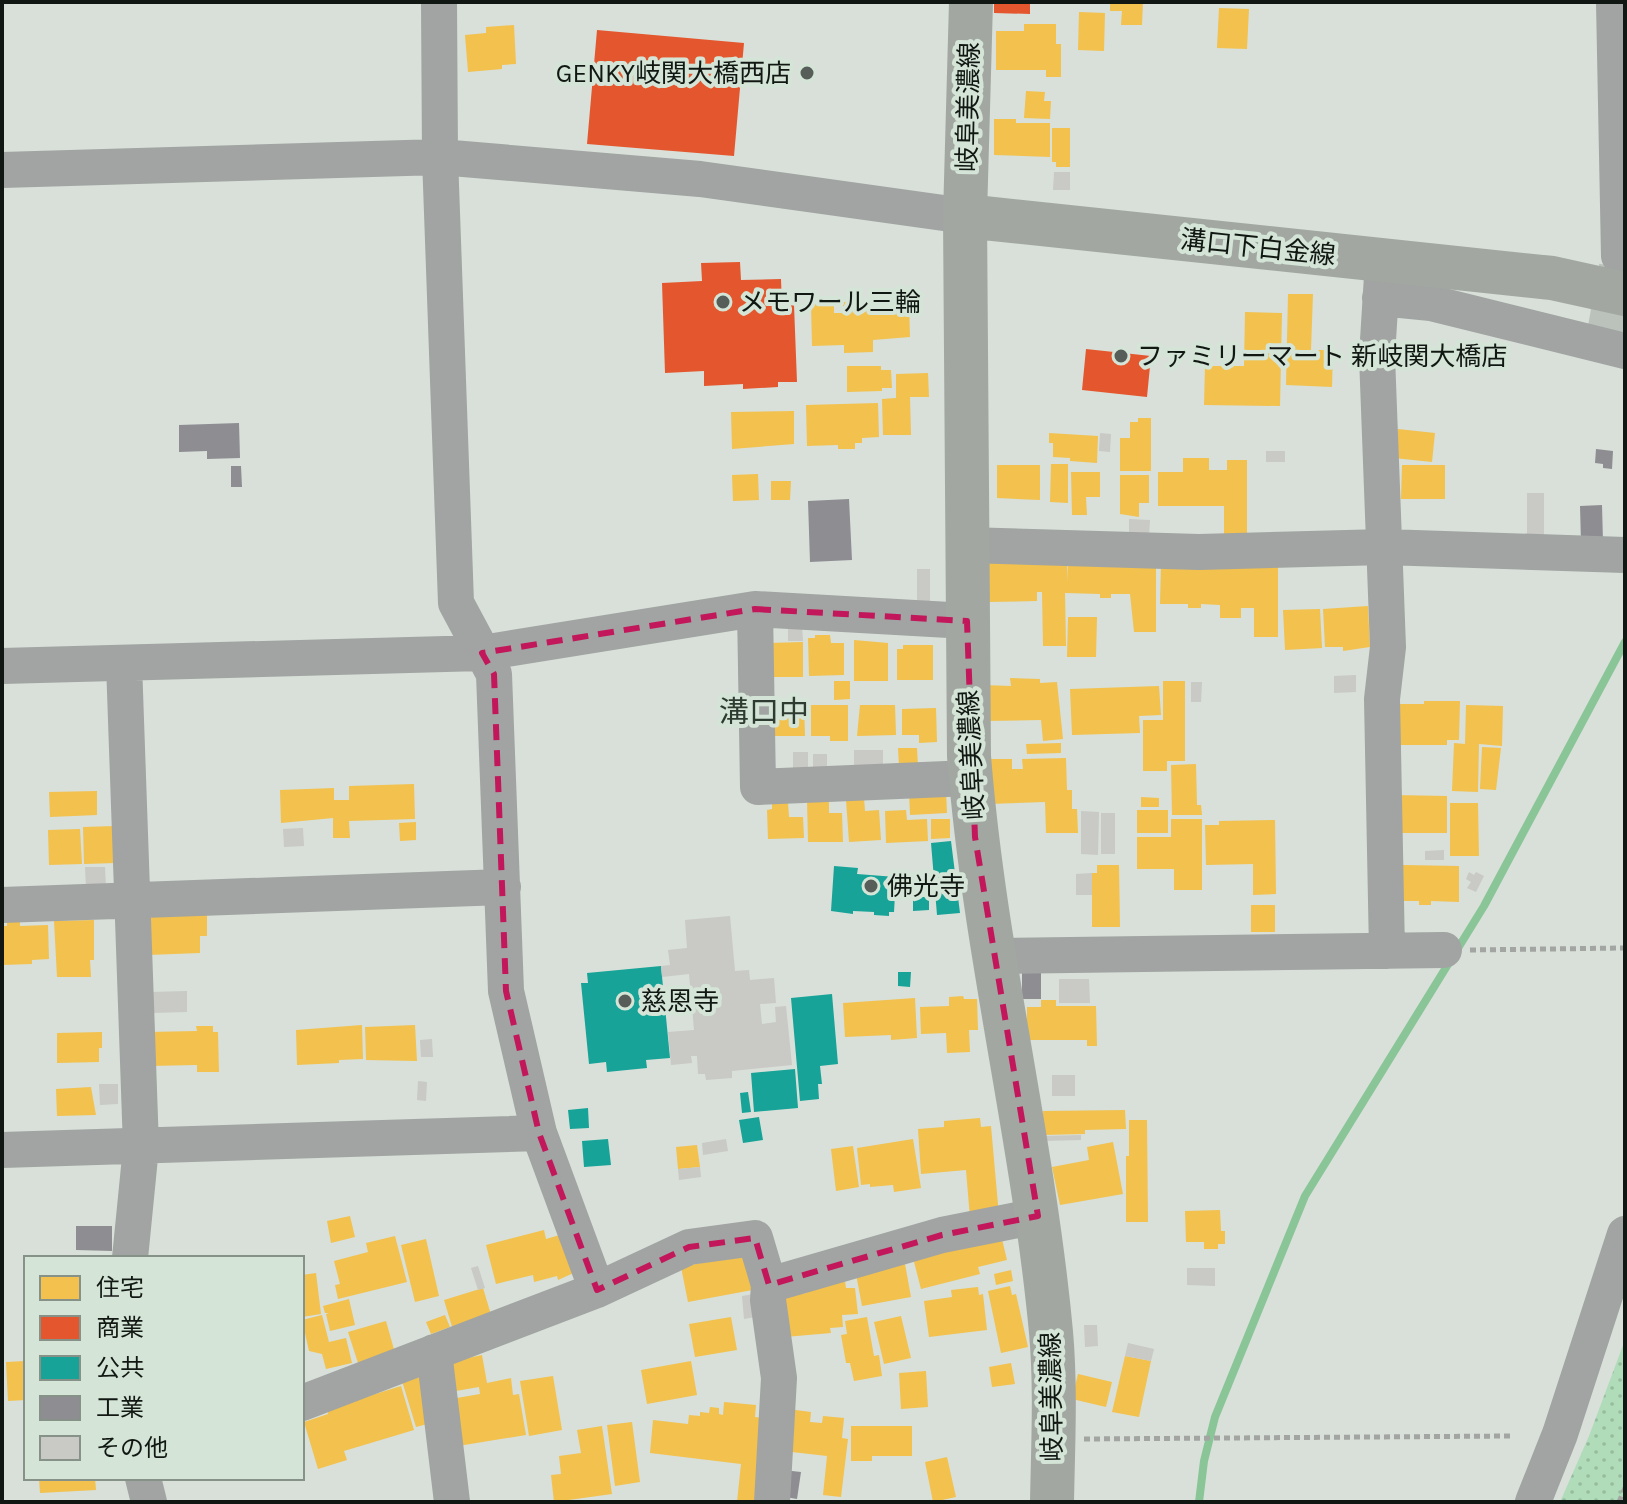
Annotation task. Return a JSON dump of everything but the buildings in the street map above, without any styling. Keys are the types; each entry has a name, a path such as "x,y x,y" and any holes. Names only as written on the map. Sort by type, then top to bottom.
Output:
{"main road":[{"name":"岐阜美濃線","path":"971,2 965,216 970,778 992,956 1038,1216 1051,1335 1052,1502"},
{"name":"溝口下白金線","path":"965,216 1381,279 1552,278 1625,294"}],"street":[{"path":"439,2 440,157 456,603 494,674 506,991 539,1133 597,1290"},
{"path":"1614,2 1619,256 1625,257"},
{"path":"2,170 440,157 700,179 965,216"},
{"path":"1387,951 1382,699 1388,647 1377,356 1381,279 1431,303 1625,351"},
{"path":"966,545 1199,552 1385,547 1625,555"},
{"path":"755,609 758,787 970,778"},
{"path":"2,666 482,653 755,609 967,621"},
{"path":"124,663 141,1147 130,1256"},
{"path":"2,905 503,887"},
{"path":"992,956 1455,950"},
{"path":"2,1150 539,1133"},
{"path":"769,1285 942,1235 1038,1216"},
{"path":"1533,1502 1560,1434 1625,1234"},
{"path":"304,1402 597,1290 689,1247 755,1238 769,1285 768,1300 779,1378 772,1502"},
{"path":"434,1352 452,1502"}],"path":[{"path":"1455,950 1625,948"},
{"path":"1053,1439 1511,1436"},
{"path":"1619,1502 1625,1488"}],"highlighted area":[{"path":"755,609 967,621 975,837 1038,1216 942,1235 769,1285 755,1238 689,1247 597,1290 539,1133 506,991 494,674 482,653"}],"green space":[{"path":"1625,1340 1625,1502 1560,1502 1589,1436"}],"waterway":[{"path":"1199,1502 1204,1461 1215,1417 1305,1196 1484,906 1625,642"}],"tunnel":[{"path":"1603,344 1617,267"}],"place":[{"name":"GENKY岐関大橋西店","path":"807,73"},
{"name":"メモワール三輪","path":"723,302"},
{"name":"ファミリーマート 新岐関大橋店","path":"1121,356"},
{"name":"佛光寺","path":"871,886"},
{"name":"慈恩寺","path":"625,1001"}],"district":[{"name":"溝口中","path":"764,712"}]}
